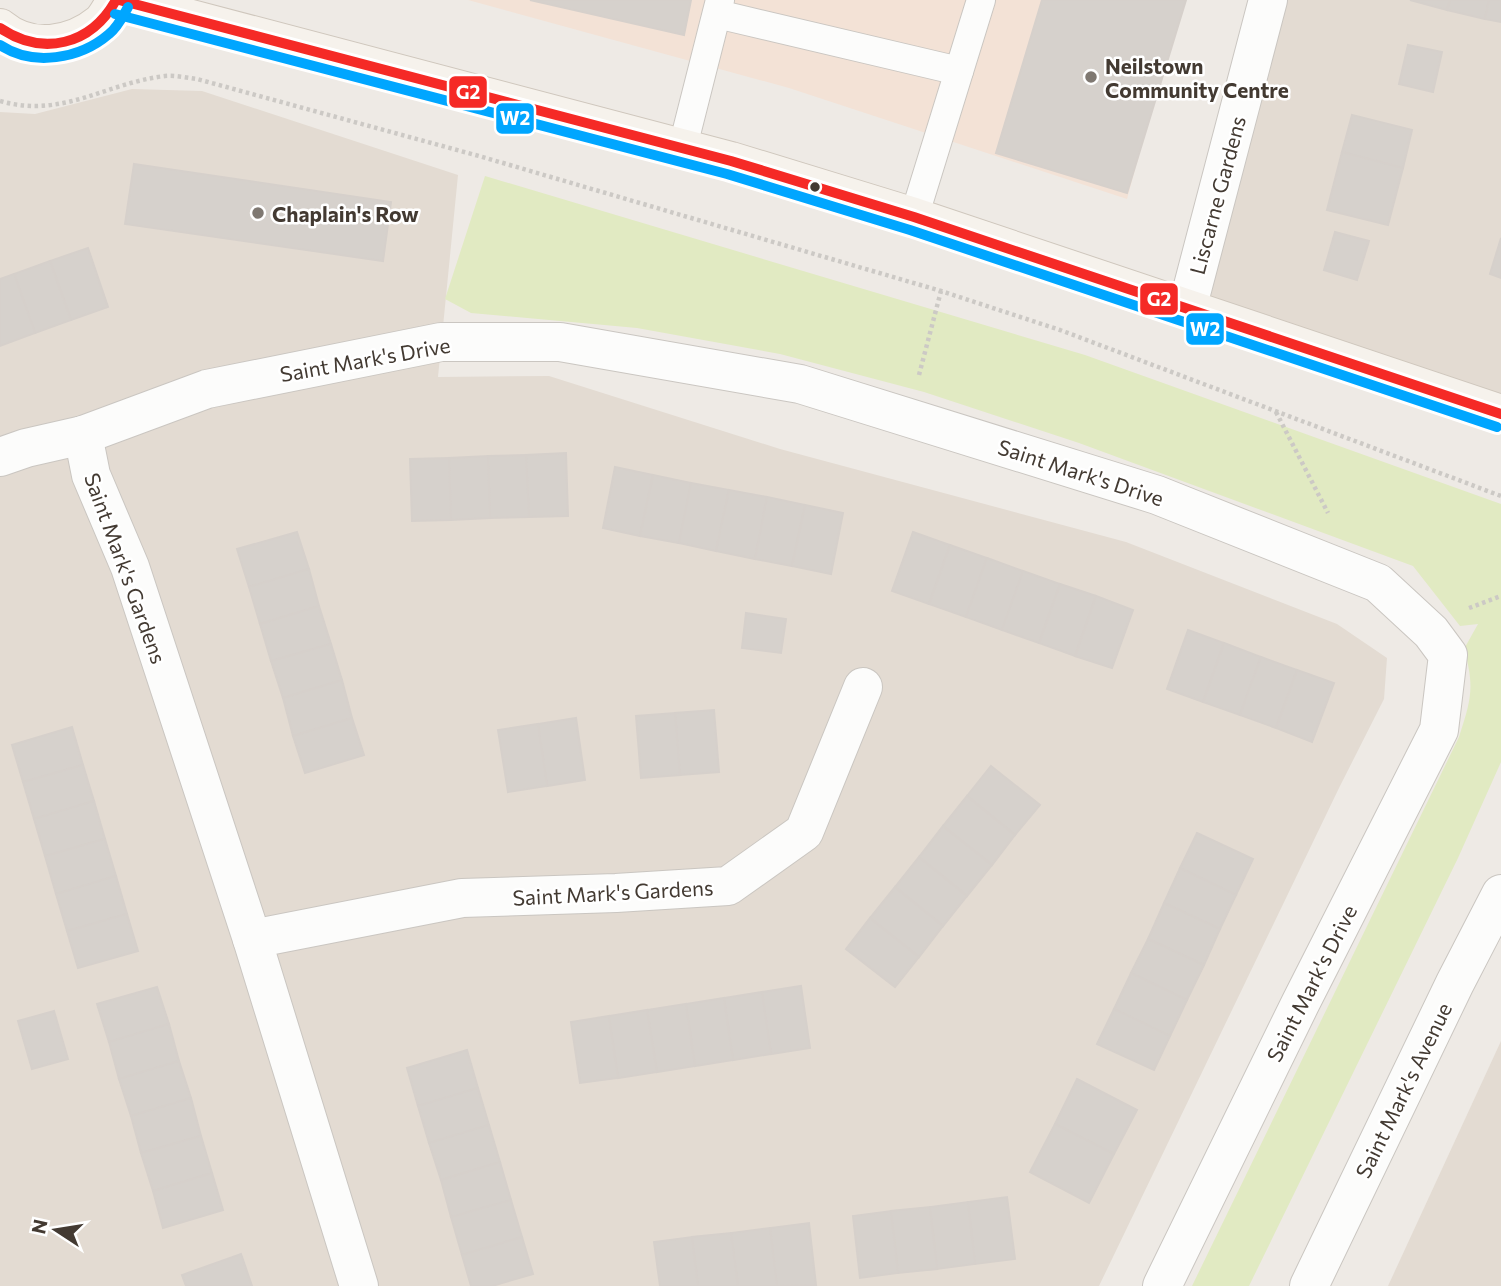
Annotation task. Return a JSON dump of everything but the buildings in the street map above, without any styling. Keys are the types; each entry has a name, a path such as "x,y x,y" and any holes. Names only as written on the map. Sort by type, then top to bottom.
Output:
{"street":[{"path":"0,28 9,36 33,44 59,44 83,36 103,21 118,0 731,161 914,217 1501,414"},
{"name":"Liscarne Gardens","path":"1187,309 1268,0"},
{"name":"Saint Mark's Drive","path":"0,457 83,435 207,389 441,342 559,342 800,384 1157,495 1378,583 1431,632 1448,655 1439,730 1300,1004 1162,1286"},
{"name":"Saint Mark's Gardens","path":"83,435 91,475 130,567 252,939 359,1286"},
{"name":"Saint Mark's Gardens","path":"252,939 462,898 728,886 804,832 863,687"},
{"name":"Saint Mark's Avenue","path":"1308,1286 1501,894"}],"lane":[{"path":"914,217 981,0"},
{"path":"682,150 718,7 959,71"}],"path":[{"path":"0,101 18,106 66,104 136,82 167,76 197,79 478,156 942,291 1060,330 1501,496"},
{"path":"1275,411 1330,516"},
{"path":"1461,611 1501,596"}],"shaded area":[{"path":"468,0 1181,0 1127,199 789,88"},
{"path":"1278,0 1501,0 1501,420 1187,309"},
{"path":"132,89 202,91 458,175 438,377 549,376 780,449 1126,542 1337,624 1387,658 1384,699 1099,1286 0,1286 0,112 35,114"},
{"path":"1501,1041 1501,1286 1388,1286"}],"green space":[{"path":"485,176 1085,355 1501,504 1501,762 1458,858 1249,1286 1192,1286 1459,737 1470,693 1470,674 1464,649 1478,624 1460,626 1413,566 1079,443 924,392 780,354 637,328 471,313 445,299"}],"transit line":[{"name":"G2","path":"0,28 33,42 65,42 93,27 106,15 116,0"},
{"name":"G2","path":"119,0 731,161 914,217 1501,414"},
{"name":"W2","path":"0,45 13,52 41,58 70,54 97,43 109,34 118,25 128,7"},
{"name":"W2","path":"115,14 727,174 910,230 1497,427"}],"place":[{"name":"Neilstown Community Centre","path":"1091,77"},
{"name":"Chaplain's Row","path":"258,213"}]}
